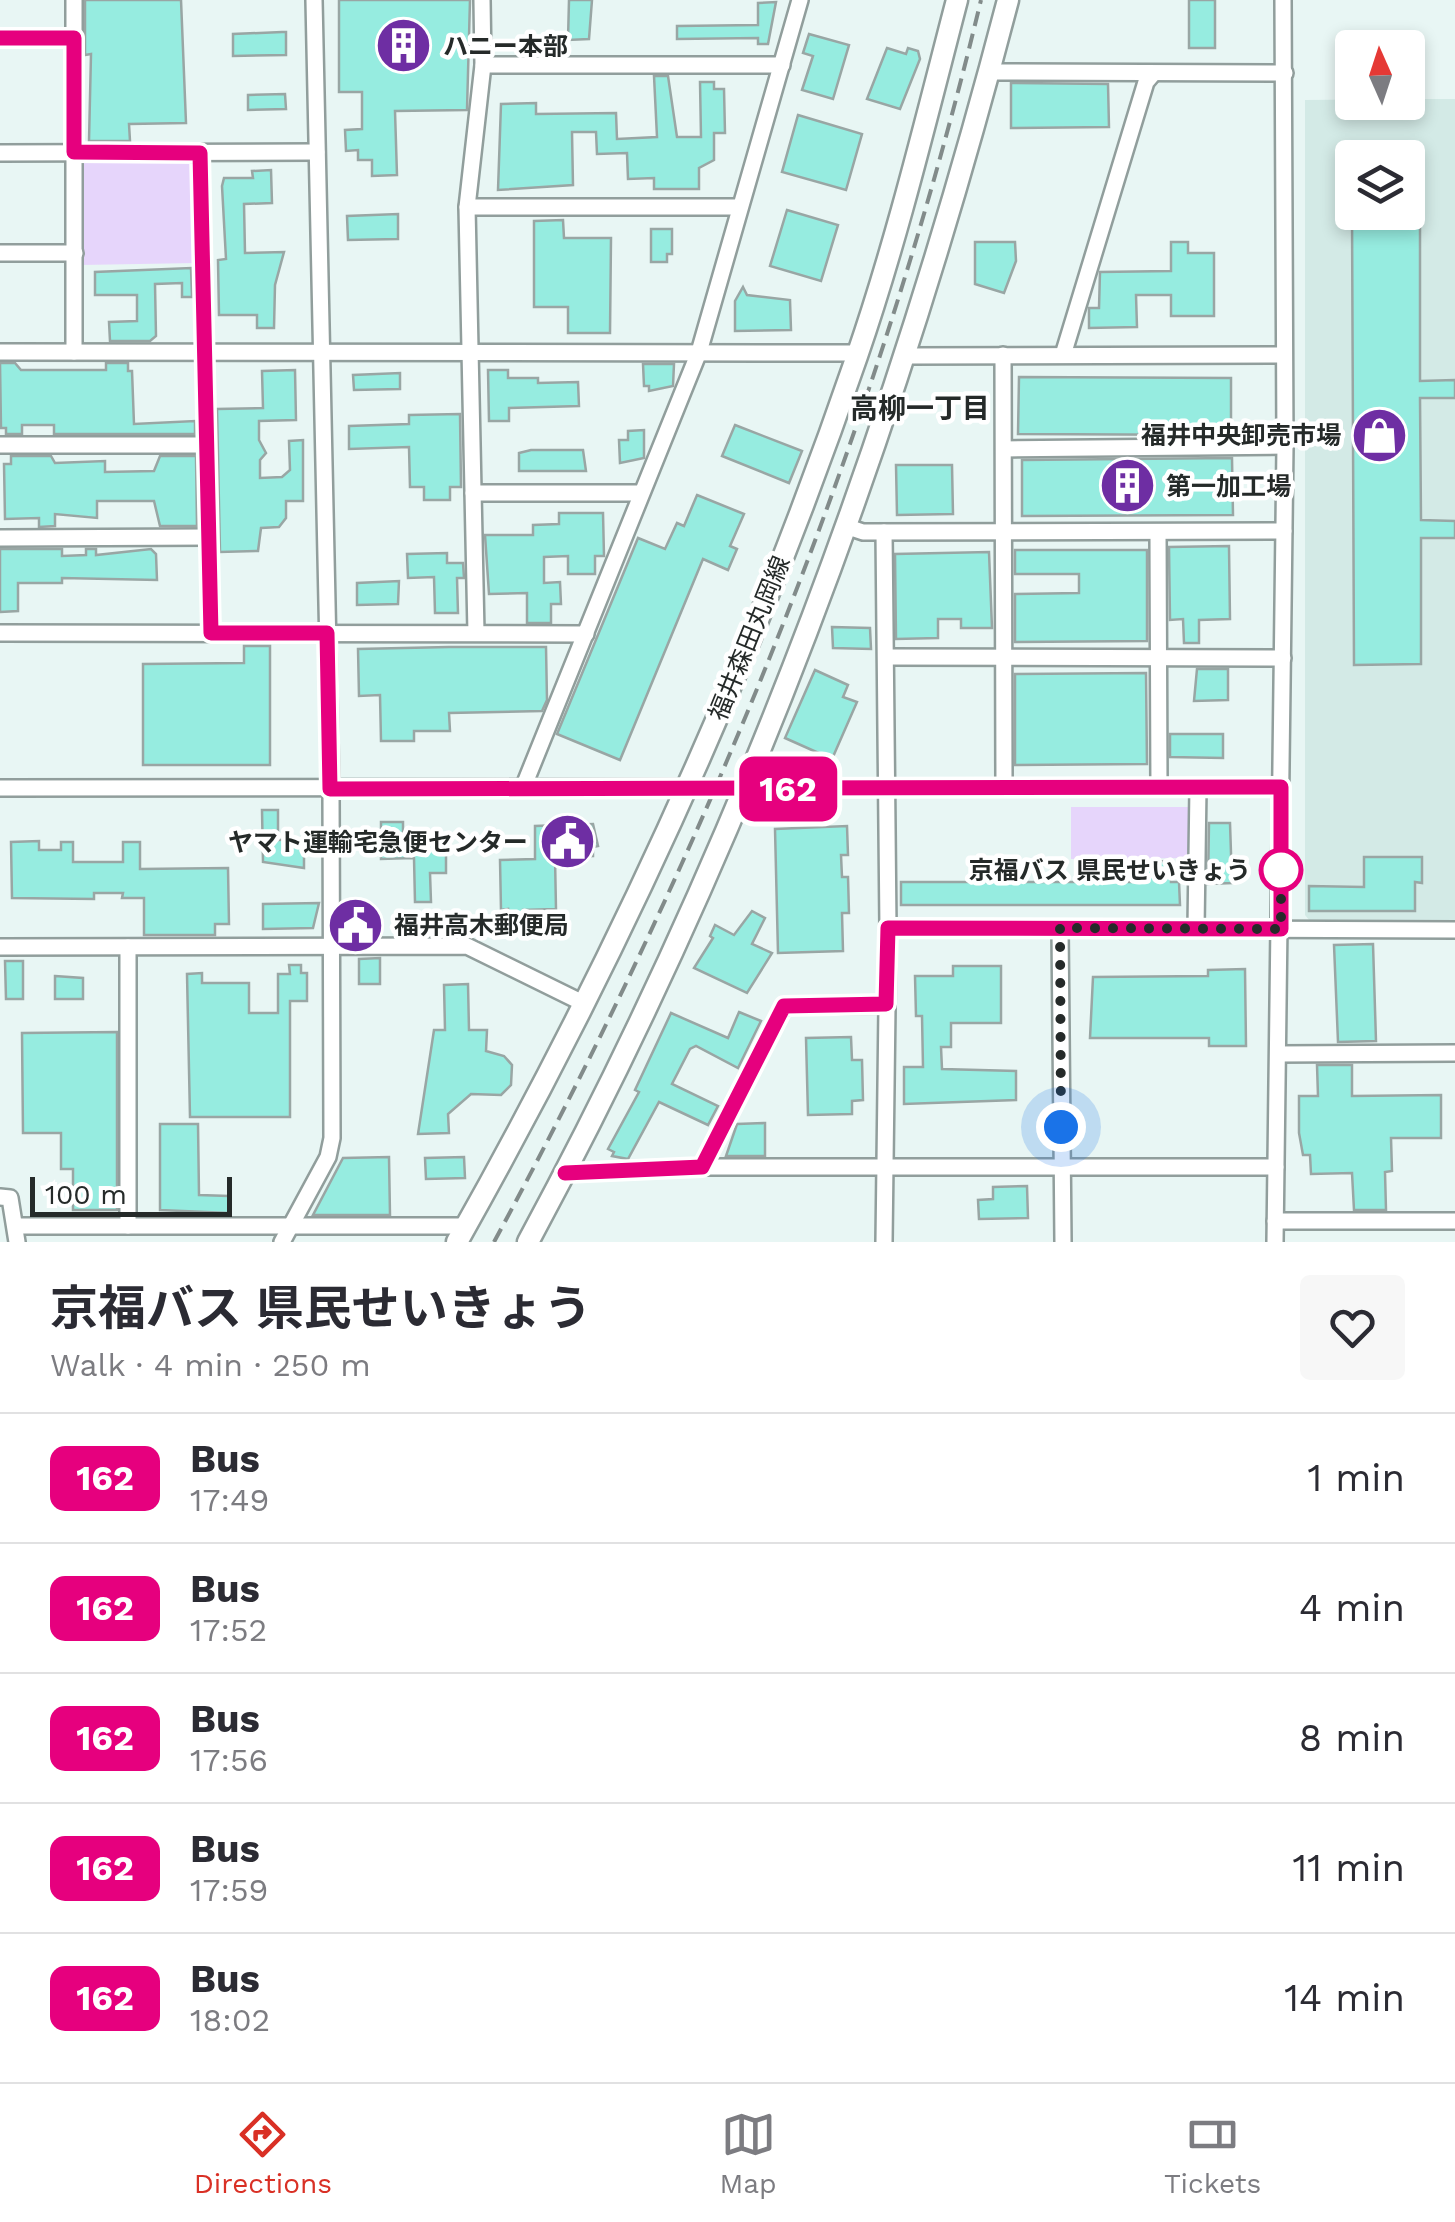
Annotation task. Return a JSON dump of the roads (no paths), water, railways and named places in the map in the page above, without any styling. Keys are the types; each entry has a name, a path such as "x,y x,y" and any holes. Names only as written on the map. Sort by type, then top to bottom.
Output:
{"main road":[{"name":"福井森田丸岡線","path":"462,1234 583,1003 687,789 800,512 858,353 957,0"},
{"name":"福井森田丸岡線","path":"528,1242 692,909 848,528 906,356 1008,0"}],"street":[{"path":"74,0 74,352"},
{"path":"286,1234 330,1149 330,789 314,0"},
{"path":"476,633 467,207 482,65 482,0"},
{"path":"523,788 699,352 800,0"},
{"path":"1275,1242 1284,658 1283,0"},
{"path":"0,38 74,38"},
{"path":"482,65 782,65"},
{"path":"990,72 1284,73"},
{"path":"1062,354 1146,82 1152,75"},
{"path":"0,152 317,152"},
{"path":"200,153 211,633"},
{"path":"467,207 740,207"},
{"path":"0,254 74,253"},
{"path":"0,352 858,353"},
{"path":"1003,354 1004,788"},
{"path":"906,356 1284,355"},
{"path":"0,445 207,444"},
{"path":"1004,449 1285,446"},
{"path":"472,493 641,493"},
{"path":"848,528 884,532 1284,530"},
{"path":"884,532 888,928 884,1242"},
{"path":"1158,532 1159,788"},
{"path":"0,538 209,537"},
{"path":"0,633 586,634"},
{"path":"886,657 1284,658"},
{"path":"1196,928 1198,787"},
{"path":"0,788 1281,787"},
{"path":"888,928 1455,930"},
{"path":"1060,928 1062,1242"},
{"path":"0,947 467,946 583,1003"},
{"path":"128,947 128,1226"},
{"path":"702,1167 784,1006 886,1004"},
{"path":"1278,1054 1455,1053"},
{"path":"565,1173 702,1167 1276,1167"},
{"path":"0,1197 10,1198 14,1204 17,1234 128,1226 286,1234 462,1234"},
{"path":"1276,1221 1455,1221"}],"railway":[{"path":"494,1242 645,944 778,637 891,322 939,162 981,0"}],"place":[{"name":"ハニー本部","path":"404,46"},
{"name":"福井中央卸売市場","path":"1380,435"},
{"name":"第一加工場","path":"1127,486"},
{"name":"ヤマト運輸宅急便センター","path":"567,842"},
{"name":"京福バス 県民せいきょう","path":"1281,870"},
{"name":"福井高木郵便局","path":"355,925"}],"district":[{"name":"高柳一丁目","path":"920,408"}]}
